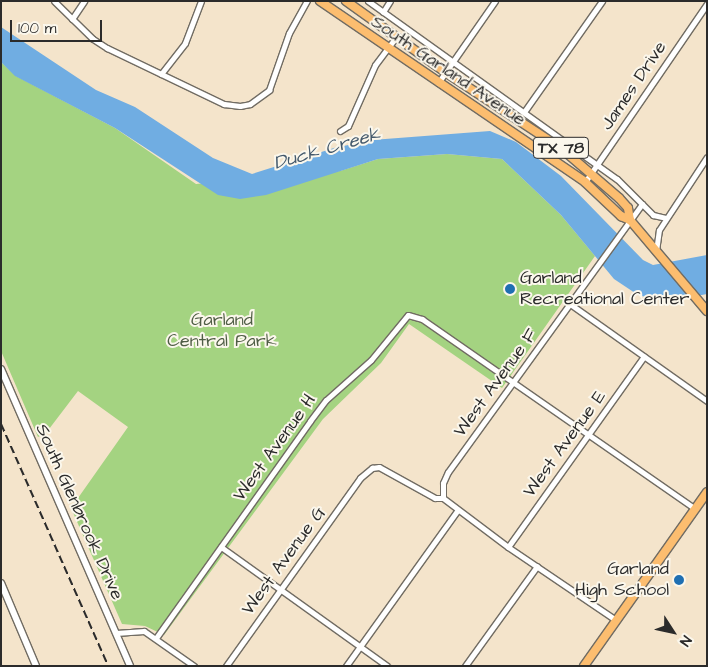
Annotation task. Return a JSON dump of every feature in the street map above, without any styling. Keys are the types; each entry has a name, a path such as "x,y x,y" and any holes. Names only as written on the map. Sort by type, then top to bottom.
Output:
{"main road":[{"name":"South Garland Avenue","path":"320,1 437,84 512,130 585,182 621,216 632,217"},
{"name":"South Garland Avenue","path":"346,1 445,72 534,128 592,172 628,208 656,252 705,309"},
{"path":"584,666 707,492"}],"street":[{"path":"54,1 93,39 226,105 250,104 269,90 289,33 307,1"},
{"path":"72,19 84,1"},
{"path":"161,74 184,43 201,1"},
{"path":"368,1 597,165 653,215 666,218"},
{"path":"383,12 390,1"},
{"path":"437,84 495,1"},
{"path":"524,112 602,1"},
{"name":"James Drive","path":"585,182 707,4"},
{"path":"340,131 348,126 375,65 396,37"},
{"path":"656,252 657,234 707,156"},
{"name":"West Avenue F","path":"443,498 443,483 448,472 642,204"},
{"path":"570,304 707,401"},
{"name":"West Avenue H","path":"156,638 326,400 371,360 408,315 422,319 513,382"},
{"name":"West Avenue E","path":"508,548 644,356"},
{"name":"South Glenbrook Drive","path":"1,369 130,666"},
{"path":"513,382 695,509"},
{"name":"West Avenue G","path":"226,666 365,473 378,467 435,498 443,498"},
{"path":"443,498 457,511 508,548 616,620"},
{"path":"346,666 457,511"},
{"path":"221,547 387,666"},
{"path":"465,666 536,566"},
{"path":"1,583 36,666"},
{"path":"116,633 136,630 156,638 194,666"}],"green space":[{"name":"Garland Central Park","path":"1,62 16,76 115,128 196,184 340,171 378,159 447,154 502,159 561,215 595,256 502,388 409,324 381,363 323,419 164,635 145,626 122,624 71,508 128,427 78,391 46,433 38,437 1,351"}],"water":[{"path":"1,27 96,90 135,107 213,158 252,174 334,148 372,140 490,131 516,142 561,176 643,260 653,265 707,255 707,294 675,300 653,299 638,295 614,279 561,215 502,159 447,154 378,159 266,195 240,199 218,195 115,128 15,76 1,62"}],"railway":[{"path":"1,424 108,666"}],"place":[{"name":"Garland Recreational Center","path":"510,289"},
{"name":"Garland High School","path":"679,580"}],"water label":[{"name":"Duck Creek","path":"327,149"}]}
